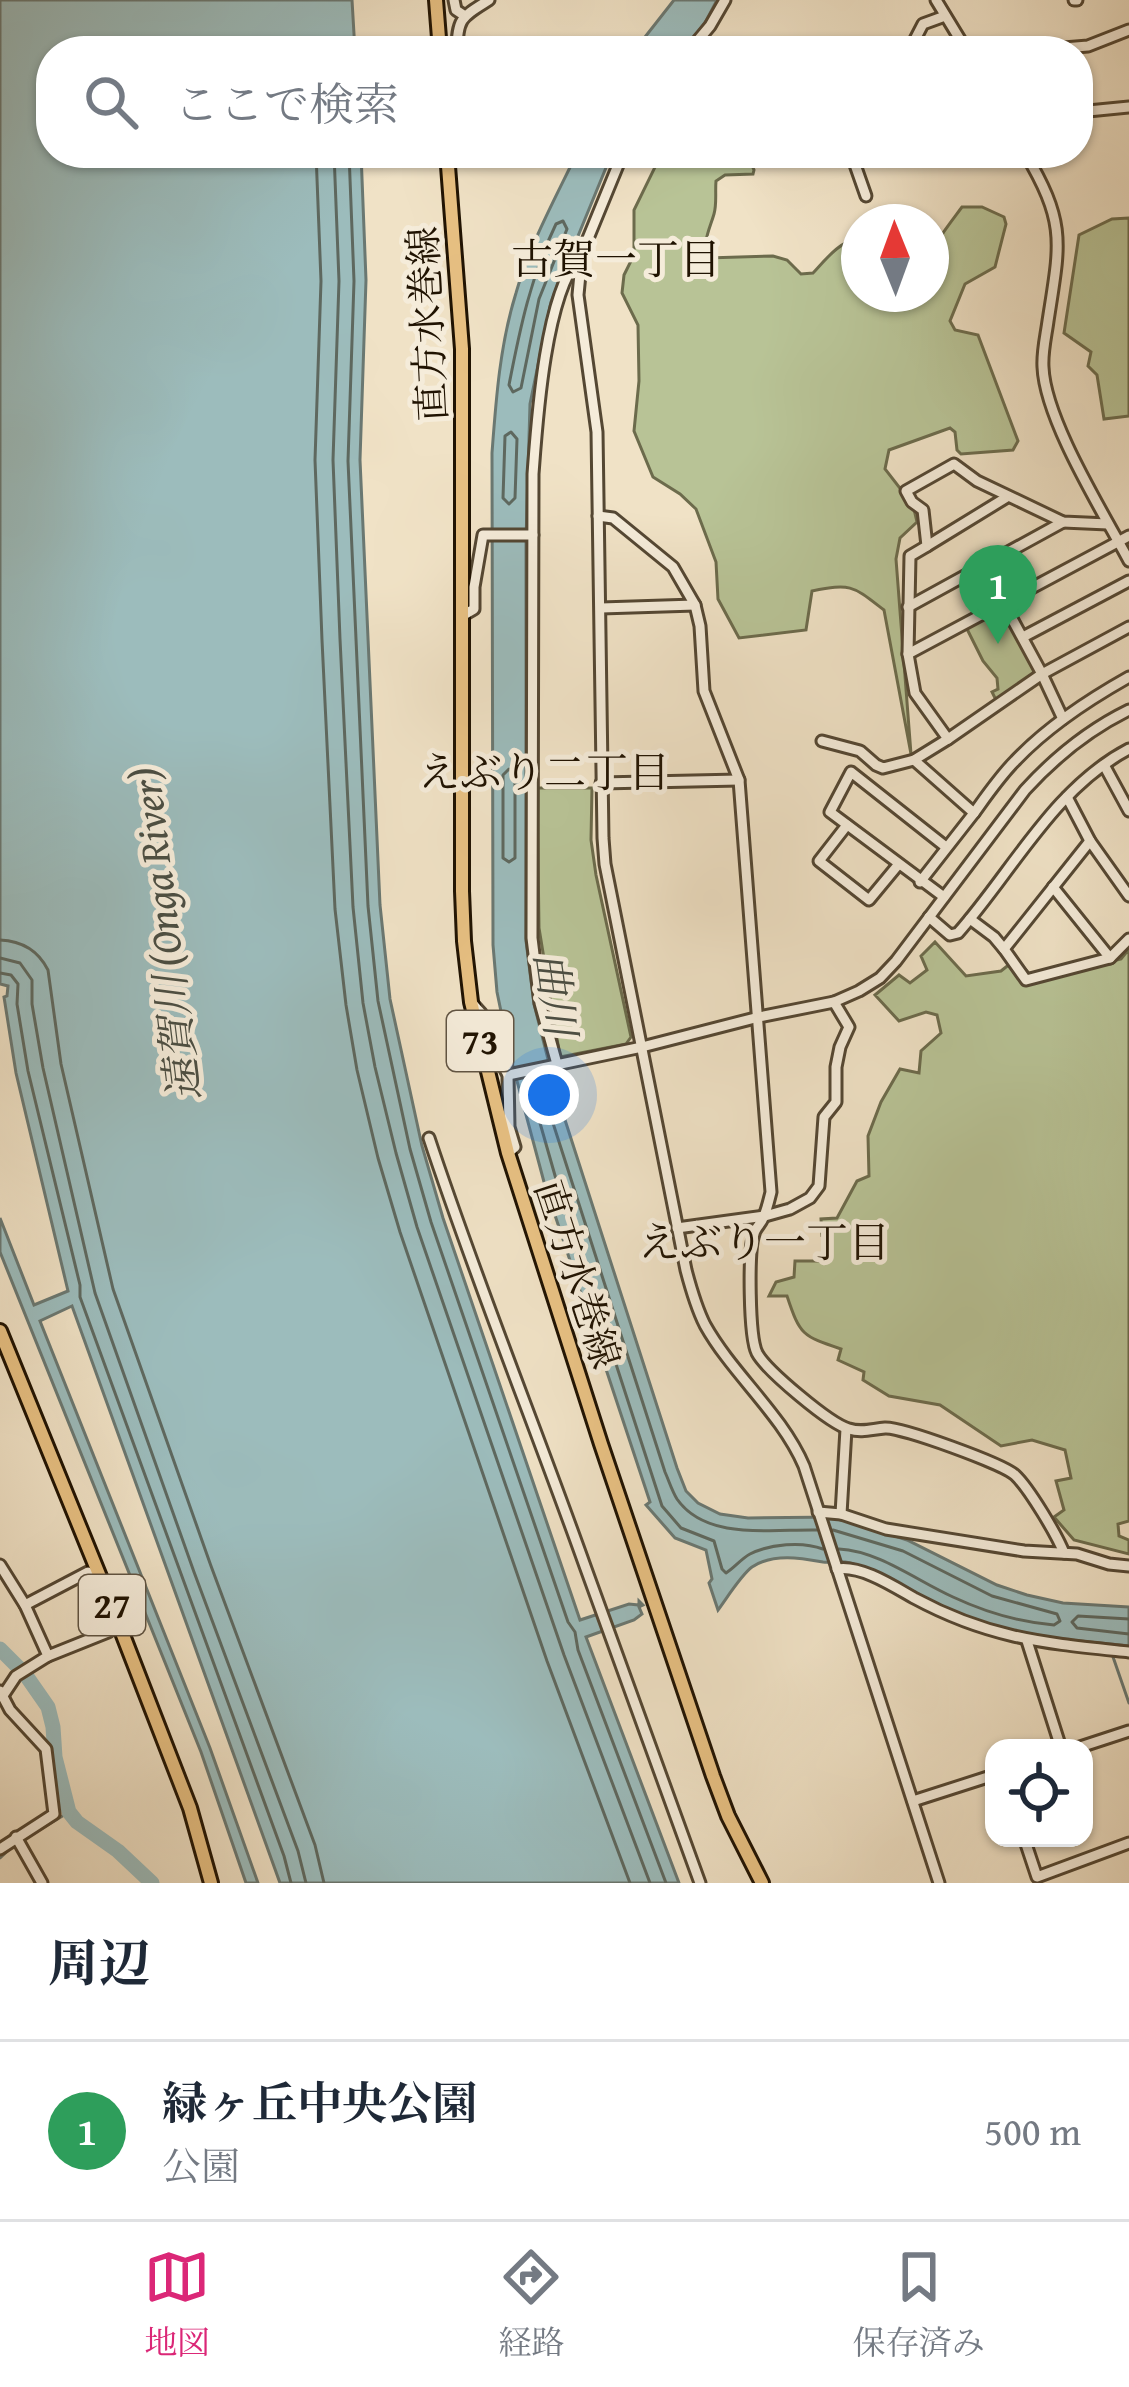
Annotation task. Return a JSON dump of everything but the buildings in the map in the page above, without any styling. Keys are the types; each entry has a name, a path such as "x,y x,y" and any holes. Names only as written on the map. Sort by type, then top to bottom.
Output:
{"main road":[{"path":"436,0 439,36"},
{"name":"直方水巻線","path":"449,168 462,349 462,891 471,1002 508,1153 601,1444 713,1776 762,1883"},
{"name":"27","path":"0,1331 190,1808 211,1883"}],"street":[{"path":"454,0 456,10 465,16"},
{"path":"457,36 465,16 489,0"},
{"path":"702,36 724,0"},
{"path":"936,0 958,36"},
{"path":"916,36 922,24 945,16"},
{"path":"1093,44 1129,30"},
{"path":"1093,111 1129,107"},
{"path":"617,168 583,254 578,296 598,432 605,864 695,1303 722,1350 797,1452 938,1883"},
{"path":"856,168 866,196"},
{"path":"1034,168 1058,225 1042,364 1045,382 1054,415 1108,524 1124,538 1129,561"},
{"path":"555,1064 540,1003 532,938 533,474 538,399 560,296 570,268 583,254"},
{"path":"927,546 923,510 906,491 954,464 977,481 1064,521 1108,524"},
{"path":"948,740 915,693 908,653 910,556 1007,496"},
{"path":"598,516 613,518 673,567 695,605 704,691 739,780 771,1192 765,1216 753,1235 750,1309 754,1348 789,1385 846,1429 905,1432 997,1464 1015,1475 1057,1533 1064,1552"},
{"path":"908,607 1064,521"},
{"path":"462,616 474,609 483,535 533,535"},
{"path":"908,653 1124,538"},
{"path":"1023,637 1129,581"},
{"path":"1004,602 1063,719"},
{"path":"601,608 695,605"},
{"path":"822,741 860,751 883,768 914,760 1042,674 1129,627"},
{"path":"920,881 1012,763 1063,719 1129,676"},
{"path":"508,1075 834,1002 860,991 896,962 1044,770 1083,735 1129,710"},
{"path":"929,917 950,935 958,933 1067,797 1129,749"},
{"path":"914,760 974,813"},
{"path":"1103,765 1129,811"},
{"path":"944,897 830,812 851,772 946,847"},
{"path":"601,783 739,780"},
{"path":"1067,797 1090,841 1129,896"},
{"path":"848,825 819,861 868,900 898,865"},
{"path":"1004,949 1090,841"},
{"path":"1054,887 1110,958"},
{"path":"970,920 994,937 1026,980 1110,958 1129,939"},
{"path":"471,1002 482,1013 488,1037 508,1075 514,1147 508,1153"},
{"path":"677,1228 765,1216 803,1204 819,1186 824,1118 836,1102 836,1067 849,1027 834,1002"},
{"path":"429,1138 472,1269 700,1883"},
{"path":"841,1514 846,1429"},
{"path":"819,1514 841,1514 886,1529 1024,1551 1064,1552 1129,1566"},
{"path":"0,1565 26,1605 48,1656"},
{"path":"836,1567 887,1583 966,1624 1027,1641 1122,1651"},
{"path":"0,1849 54,1814 46,1749 10,1710 2,1692 21,1672 48,1656 108,1631 109,1599 88,1572 26,1605"},
{"path":"1027,1641 1058,1739"},
{"path":"0,1718 10,1710"},
{"path":"1093,1743 1129,1731"},
{"path":"913,1801 985,1778"},
{"path":"16,1837 42,1883"},
{"path":"1027,1847 1037,1876 1129,1844"}],"green space":[{"path":"655,168 753,168 753,174 725,175 716,181 707,258 773,256 787,260 801,274 813,273 841,246 841,312 949,312 949,225 962,207 982,207 1004,217 995,267 965,284 950,321 955,330 978,335 1018,441 1013,450 961,454 950,428 889,450 885,469 913,505 917,522 900,538 896,559 911,754 884,610 865,596 851,588 812,591 806,630 739,638 718,599 716,562 696,509 653,477 634,431 638,325 622,293 634,255 634,210"},
{"path":"1129,218 1129,416 1104,419 1097,375 1088,366 1091,352 1064,333 1079,235 1112,219"},
{"path":"998,608 1034,669 1033,676 996,700 992,692 998,689 997,678 966,627"},
{"path":"537,788 592,788 591,840 631,1037 626,1044 560,1057 539,928"},
{"path":"935,942 966,976 1001,971 1016,959 1036,981 1121,959 1129,949 1129,1521 1118,1524 1119,1536 1129,1540 1129,1554 1074,1540 1054,1517 1064,1510 1056,1481 1071,1478 1065,1450 1032,1440 1001,1446 940,1405 889,1396 863,1380 864,1372 838,1360 841,1349 804,1332 787,1296 769,1296 776,1282 794,1277 795,1261 826,1261 831,1242 822,1236 821,1219 837,1218 857,1181 869,1176 868,1136 881,1102 900,1069 919,1073 921,1051 941,1033 937,1015 926,1012 899,1021 875,995 899,975 910,983 927,970 921,956"}],"water":[{"name":"遠賀川 (Onga River)","path":"0,0 352,0 354,36 36,36 36,168 362,168 366,280 360,460 380,905 390,999 443,1218 580,1620 639,1605 639,1601 643,1605 639,1607 642,1614 634,1620 586,1637 679,1883 280,1883 72,1306 40,1321 210,1748 258,1883 246,1883 201,1752 0,1252 0,1218 34,1305 68,1291 16,1073 4,997 8,986 0,984"},
{"path":"674,0 717,0 695,36 646,36"},
{"path":"570,168 606,168 551,302 530,404 526,941 534,1004 557,1095 686,1491 720,1514 838,1517 907,1540 1027,1595 1063,1603 1129,1607 1129,1646 993,1627 843,1562 787,1558 760,1563 743,1575 718,1610 706,1550 675,1538 646,1505 650,1502 544,1182 510,1055 493,945 492,453 506,332 544,222"}],"waterway":[{"path":"0,1649 48,1707 69,1812 152,1883"},
{"path":"1112,1654 1129,1703"},
{"path":"0,1858 69,1812"}],"place":[{"name":"緑ヶ丘中央公園","path":"998,644"}],"district":[{"name":"古賀一丁目","path":"616,259"},
{"name":"えぶり二丁目","path":"544,772"},
{"name":"えぶり一丁目","path":"764,1242"}],"water label":[{"name":"曲川","path":"556,994"}]}
